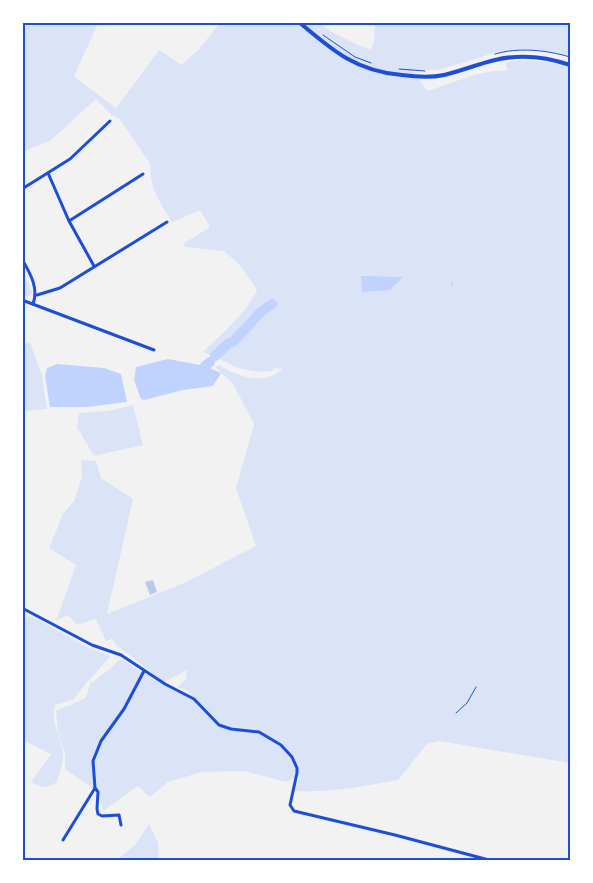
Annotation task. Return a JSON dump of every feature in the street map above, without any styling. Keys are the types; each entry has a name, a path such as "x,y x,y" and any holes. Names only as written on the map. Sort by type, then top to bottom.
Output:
{"street":[{"path":"299,22 325,45 350,62 386,74 420,77 442,75 496,60 523,56 556,60 570,65"},
{"path":"22,189 70,159 110,121"},
{"path":"48,173 69,221 94,266"},
{"path":"69,221 143,174"},
{"path":"37,295 60,288 167,222"},
{"path":"22,259 33,281 37,295 33,304"},
{"path":"22,300 154,350"},
{"path":"23,609 92,645 121,655 144,671 194,699 219,725 231,729 260,732 281,745 292,757 297,768 290,805 294,811 489,860"},
{"path":"121,824 119,815 102,816 98,814 98,792 95,788 93,761 101,741 124,709 144,671"},
{"path":"63,840 95,788"}],"path":[{"path":"320,32 355,56 373,64"},
{"path":"494,55 531,50 570,57"},
{"path":"398,69 428,73"},
{"path":"456,713 467,703 476,686"}],"shaded area":[{"path":"23,23 96,23 97,26 74,76 116,108 159,50 182,65 199,49 220,23 318,23 335,34 370,50 374,43 375,23 570,23 570,56 539,50 521,49 497,52 439,70 413,70 427,91 479,74 499,70 507,71 506,62 539,61 570,68 570,763 439,741 427,744 398,780 334,790 295,791 300,775 286,782 244,771 202,772 168,782 150,797 138,786 103,811 98,792 65,769 65,754 58,732 56,711 86,698 90,684 120,659 193,700 188,691 178,687 186,679 187,670 164,682 115,644 112,639 106,641 96,619 77,625 70,617 66,616 53,621 57,618 76,565 49,548 63,514 74,501 82,477 81,460 96,461 101,478 133,499 107,614 186,582 256,546 236,488 254,424 233,384 215,367 219,365 251,378 267,377 283,369 274,368 272,371 261,372 252,371 236,367 203,352 240,316 257,290 240,265 224,251 185,247 183,244 210,227 200,210 172,222 153,187 150,172 151,165 119,118 112,115 96,99 51,140 23,152"},
{"path":"27,280 32,292 29,297 23,296 23,281"},
{"path":"30,342 42,375 47,409 23,411 23,345"},
{"path":"133,405 143,445 94,456 77,427 79,413 108,411"},
{"path":"27,616 33,617 89,648 111,656 74,699 55,705 55,724 63,759 57,782 47,787 31,782 51,754 23,740 22,618"},
{"path":"149,824 158,843 159,860 117,860 135,845"}],"water":[{"path":"361,276 403,277 390,290 362,292"},
{"path":"168,359 205,366 221,373 213,386 183,390 144,400 141,399 134,380 136,367"},
{"path":"57,364 104,368 121,374 127,402 87,407 50,407 45,376 47,368"}],"building":[{"path":"153,580 157,592 150,595 145,582"}],"waterway":[{"path":"215,356 229,343 233,342 262,311 272,304"},
{"path":"205,366 210,362"}]}
